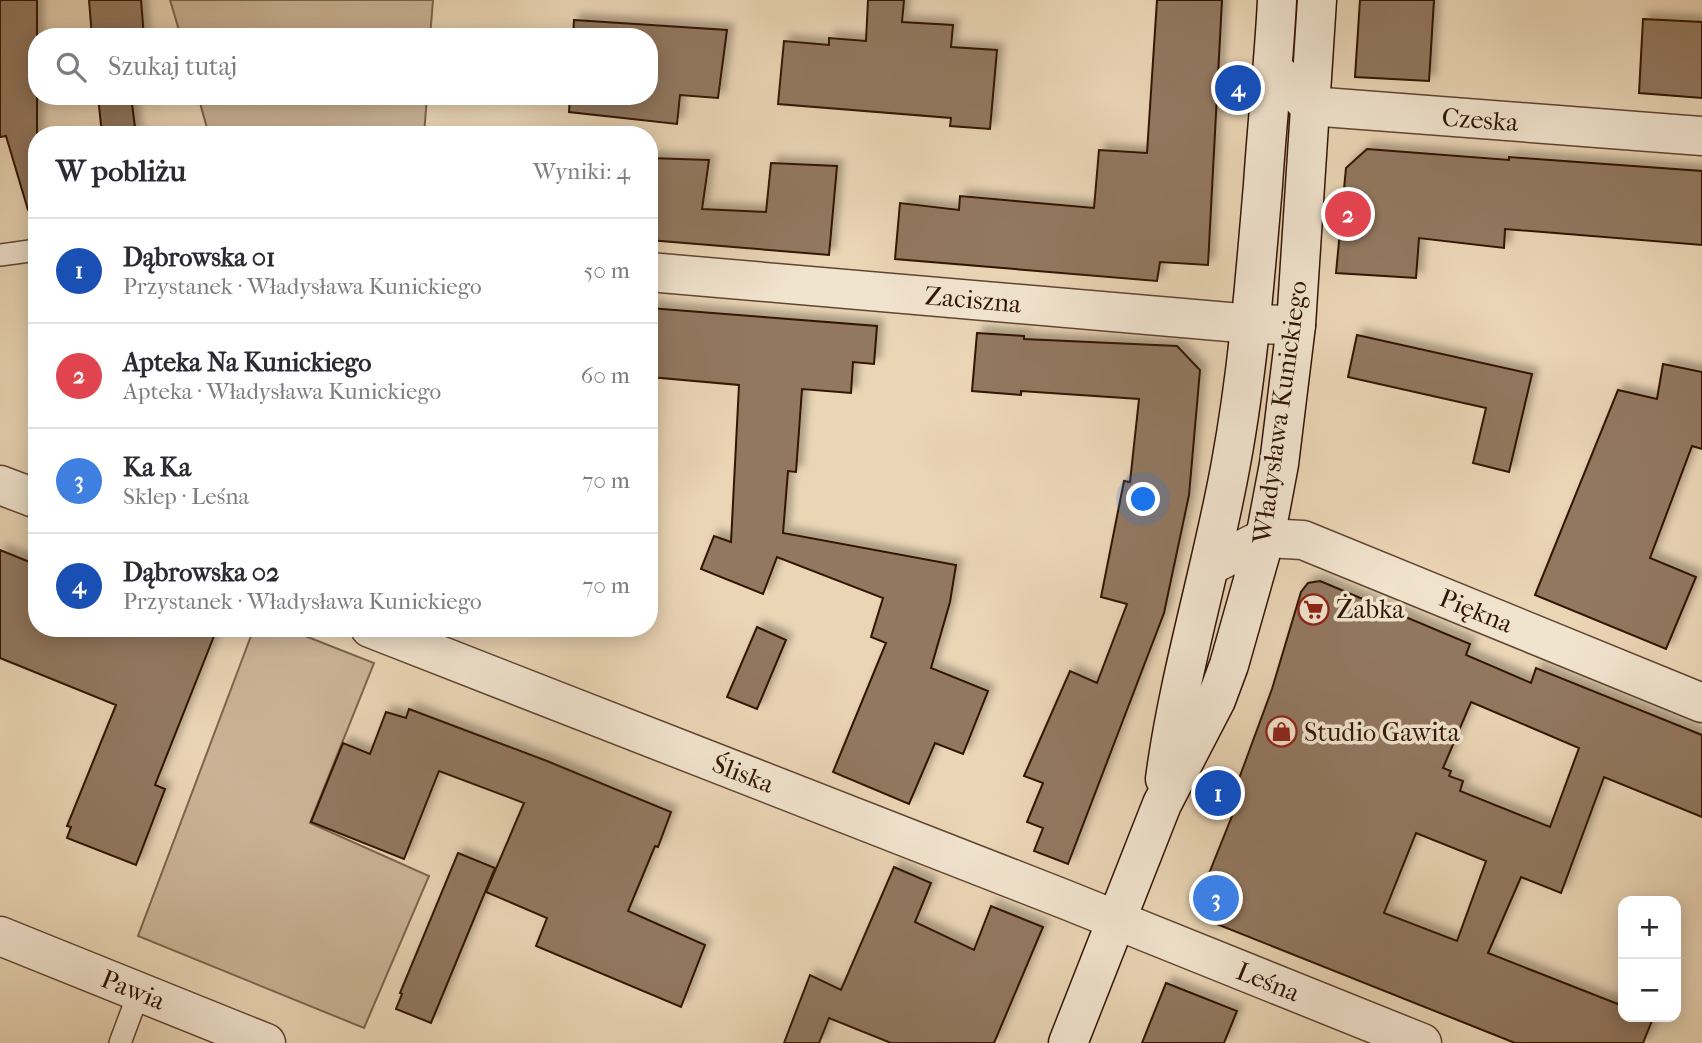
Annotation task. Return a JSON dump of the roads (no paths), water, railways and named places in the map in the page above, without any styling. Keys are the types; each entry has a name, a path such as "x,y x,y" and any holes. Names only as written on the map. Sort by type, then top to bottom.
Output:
{"street":[{"name":"Władysława Kunickiego","path":"1162,804 1172,724 1211,565 1232,461 1252,324 1277,0"},
{"name":"Władysława Kunickiego","path":"1068,1043 1162,804 1216,700 1265,538 1279,464 1296,325 1317,0"},
{"path":"1273,69 1310,106"},
{"name":"Czeska","path":"1310,106 1702,136"},
{"name":"Zaciszna","path":"658,273 1252,324 1296,325"},
{"path":"0,485 28,496"},
{"name":"Piękna","path":"1211,565 1265,538 1303,540 1702,703"},
{"name":"Śliska","path":"393,637 1115,920"},
{"name":"Leśna","path":"1115,920 1422,1043"},
{"name":"Pawia","path":"0,936 265,1043"}],"lane":[{"path":"0,255 28,251"},
{"path":"120,1043 139,992"}],"place":[{"name":"Dąbrowska 02","path":"1238,88"},
{"name":"Apteka Na Kunickiego","path":"1348,214"},
{"name":"Żabka","path":"1313,609"},
{"name":"Studio Gawita","path":"1281,732"},
{"name":"Dąbrowska 01","path":"1218,793"},
{"name":"Ka Ka","path":"1216,898"}]}
